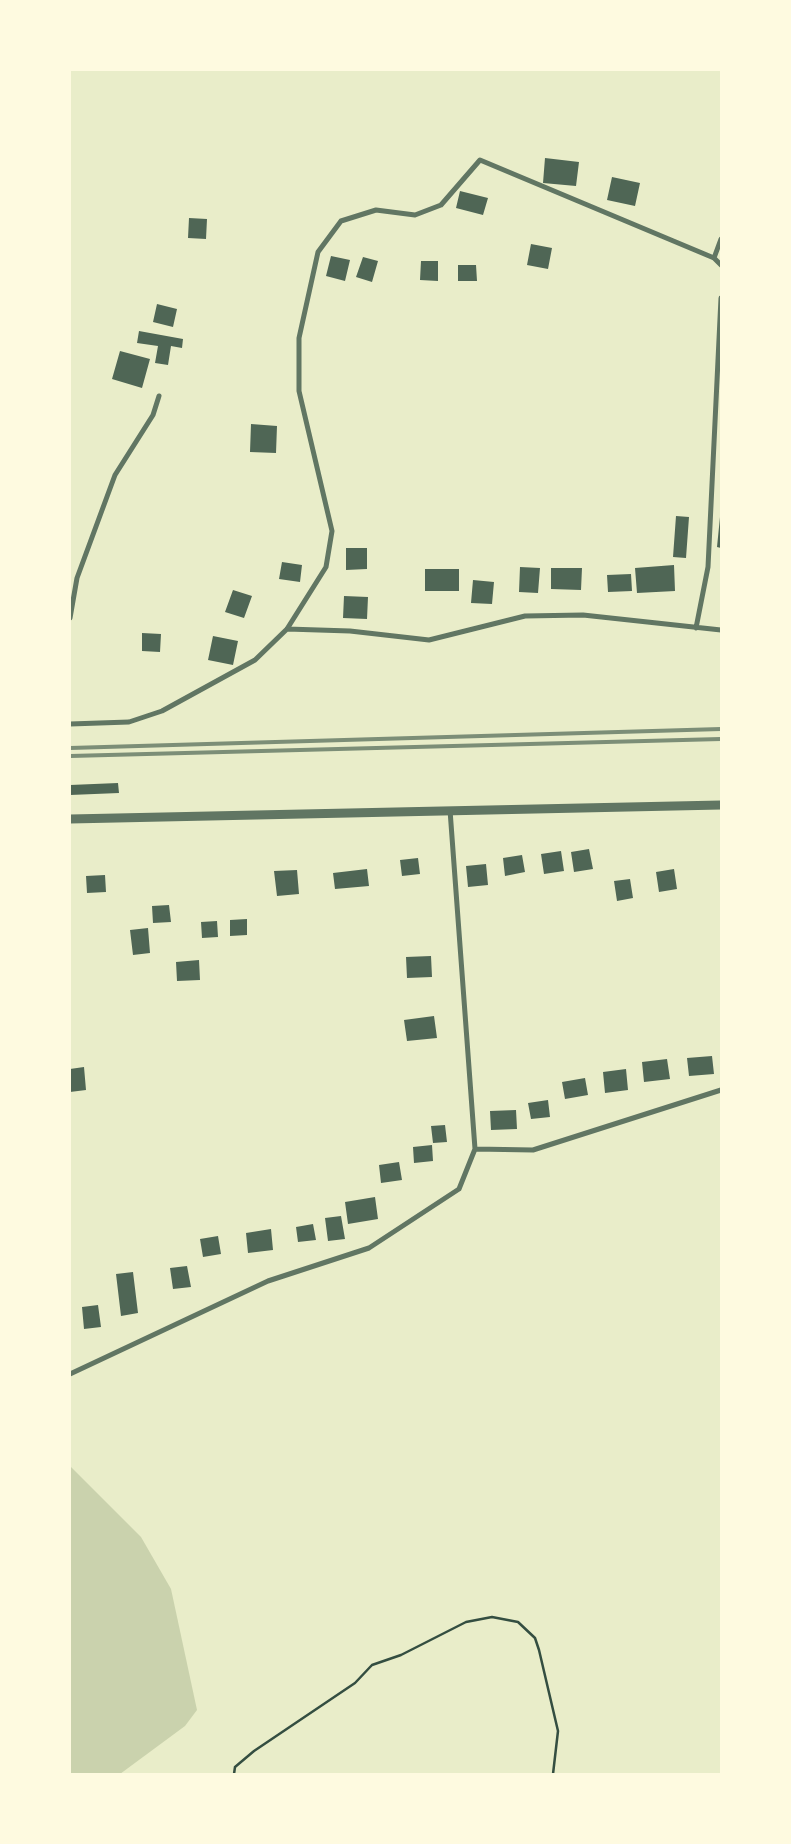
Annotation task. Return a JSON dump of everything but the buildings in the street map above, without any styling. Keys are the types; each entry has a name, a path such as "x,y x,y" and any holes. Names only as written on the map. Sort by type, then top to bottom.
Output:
{"street":[{"path":"70,724 128,722 162,711 255,660 287,629 326,567 332,531 299,391 299,338 318,252 341,221 376,210 415,215 441,205 480,160 714,258 721,265"},
{"path":"714,258 721,239"},
{"path":"696,628 708,567 721,298"},
{"path":"70,618 77,578 115,475 153,416 159,396"},
{"path":"287,629 350,631 429,640 525,616 583,615 721,630"},
{"path":"70,818 721,805"},
{"path":"70,1374 268,1281 369,1248 459,1189 475,1149 450,810"},
{"path":"475,1149 532,1150 721,1090"}],"path":[{"path":"234,1774 235,1767 254,1751 355,1683 372,1665 401,1655 466,1622 492,1617 518,1622 535,1638 540,1650 558,1731 553,1774"}],"green space":[{"path":"70,1466 141,1537 171,1589 197,1710 185,1726 120,1774 70,1774"}],"railway":[{"path":"70,748 721,729"},
{"path":"70,756 721,739"}]}
